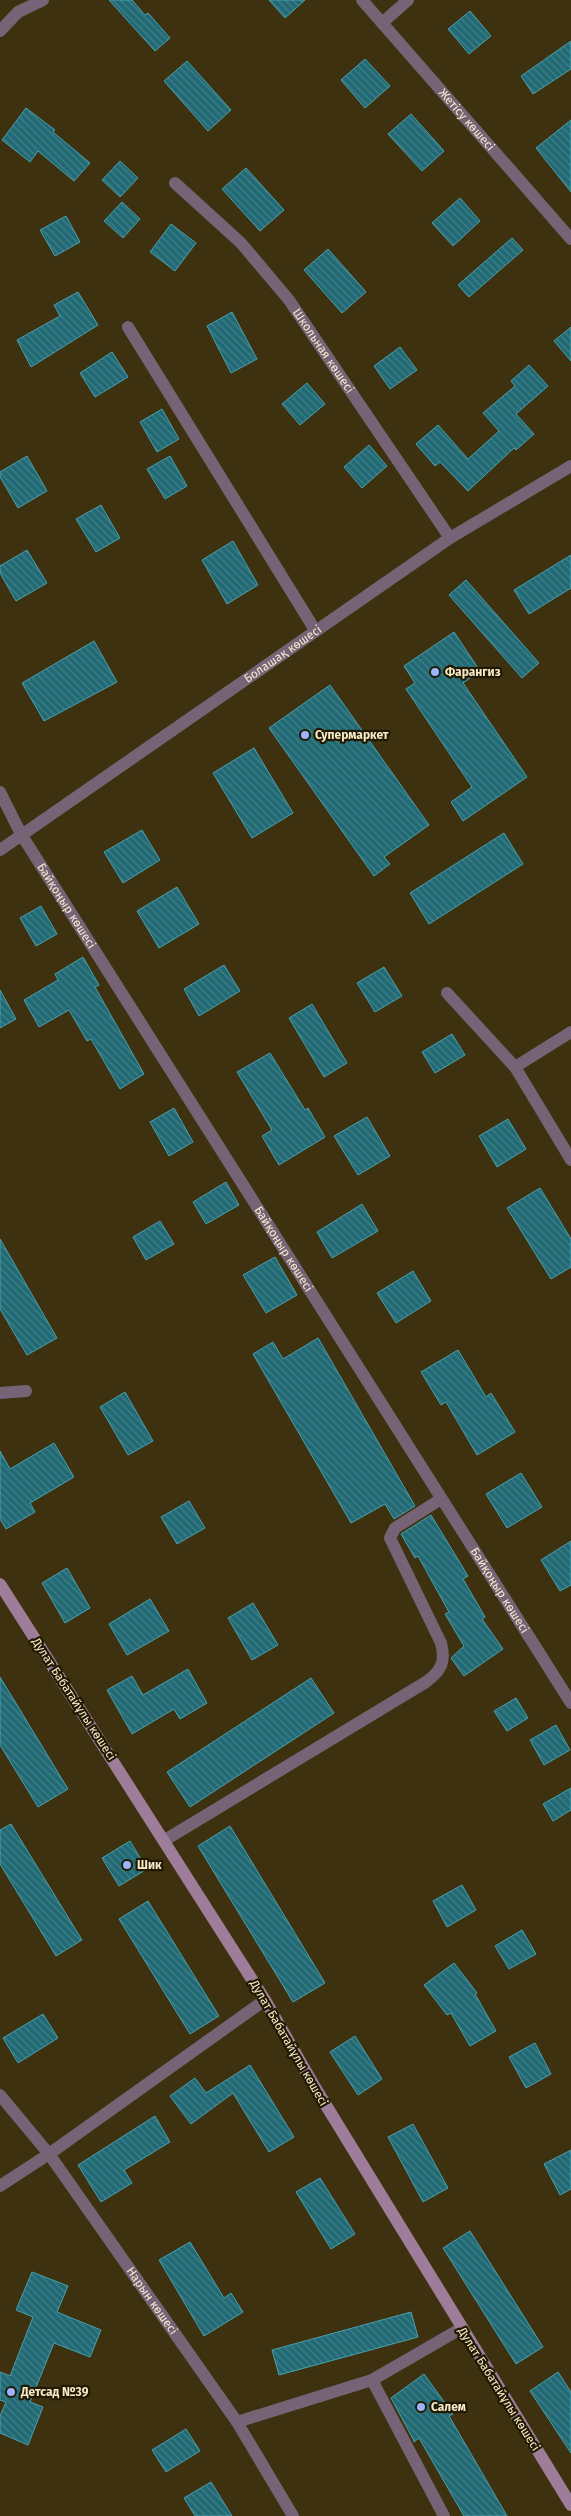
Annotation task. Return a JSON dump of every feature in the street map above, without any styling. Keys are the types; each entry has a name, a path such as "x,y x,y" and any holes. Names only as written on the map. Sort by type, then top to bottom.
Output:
{"street":[{"path":"0,31 18,12 43,0"},
{"name":"Жетісу көшесі","path":"362,0 571,239"},
{"path":"382,22 408,0"},
{"name":"Школьная көшесі","path":"175,183 241,243 289,300 450,538"},
{"path":"128,327 315,630"},
{"name":"Болашақ көшесі","path":"0,850 450,538 571,466"},
{"name":"Байқоңыр көшесі","path":"0,792 21,834 571,1703"},
{"path":"447,992 515,1067 571,1160"},
{"path":"515,1067 571,1032"},
{"path":"0,1392 26,1391"},
{"path":"165,1840 426,1682 442,1667 445,1657 442,1643 390,1538 396,1528 441,1499"},
{"name":"Дулат Бабатайұлы көшесі","path":"0,1584 165,1840 265,2000 316,2090 571,2505"},
{"path":"0,2186 49,2154 265,2000"},
{"name":"Нарын көшесі","path":"0,2095 49,2154 237,2422 293,2516"},
{"path":"237,2422 372,2380 462,2328"},
{"path":"372,2380 444,2516"}],"building":[{"path":"109,0 132,0 145,15 148,13 170,38 155,51"},
{"path":"269,0 305,0 285,18"},
{"path":"470,11 491,36 469,54 448,29"},
{"path":"571,41 571,69 533,94 521,76"},
{"path":"365,59 390,86 365,108 341,80"},
{"path":"187,61 231,110 208,131 164,81"},
{"path":"26,108 55,130 53,132 90,163 74,181 38,151 30,162 2,140"},
{"path":"411,114 444,151 422,171 388,134"},
{"path":"571,120 571,192 536,148"},
{"path":"120,161 138,178 120,197 102,180"},
{"path":"246,168 284,210 260,231 222,189"},
{"path":"460,198 480,221 453,246 432,223"},
{"path":"122,202 140,219 123,238 104,221"},
{"path":"66,216 80,242 55,256 40,230"},
{"path":"171,224 196,243 175,271 150,252"},
{"path":"512,238 523,250 469,297 458,285"},
{"path":"328,249 366,292 342,313 304,270"},
{"path":"78,292 98,325 31,367 17,340 60,316 54,305"},
{"path":"232,312 257,359 231,373 207,326"},
{"path":"571,327 571,361 554,341"},
{"path":"400,347 417,370 390,389 374,366"},
{"path":"112,352 128,377 95,397 80,373"},
{"path":"529,365 548,386 516,414 534,434 516,450 514,448 468,491 440,462 435,466 416,444 438,425 468,459 499,431 483,413 515,386 511,381"},
{"path":"307,383 325,404 300,425 282,404"},
{"path":"162,409 179,439 157,452 140,422"},
{"path":"369,445 387,466 362,488 344,467"},
{"path":"27,456 47,491 18,508 0,477 0,472"},
{"path":"170,456 187,486 165,499 147,469"},
{"path":"101,505 120,538 96,552 76,519"},
{"path":"233,541 258,585 227,604 202,560"},
{"path":"27,550 47,583 16,601 0,573 0,566"},
{"path":"571,555 571,588 529,614 514,590"},
{"path":"466,580 539,663 522,678 449,595"},
{"path":"454,632 480,671 463,683 527,777 463,821 451,802 472,787 406,689 415,683 404,666"},
{"path":"94,641 117,682 44,721 22,683"},
{"path":"330,685 429,825 384,857 390,864 374,876 269,728"},
{"path":"254,748 293,813 252,838 213,773"},
{"path":"142,830 160,860 123,883 104,852"},
{"path":"504,833 523,864 429,924 410,893"},
{"path":"177,887 199,924 159,948 137,911"},
{"path":"41,906 57,934 36,946 20,918"},
{"path":"83,957 99,985 95,987 144,1074 120,1089 91,1039 87,1041 69,1010 39,1027 24,1000 58,980 55,974"},
{"path":"224,965 240,991 199,1016 184,989"},
{"path":"384,967 402,996 375,1012 357,983"},
{"path":"0,990 16,1019 0,1028"},
{"path":"312,1004 347,1063 324,1077 289,1018"},
{"path":"452,1034 465,1055 435,1073 422,1052"},
{"path":"270,1053 305,1110 308,1108 325,1137 279,1165 262,1136 272,1130 237,1072"},
{"path":"174,1108 193,1142 169,1156 150,1122"},
{"path":"367,1117 390,1156 358,1175 334,1136"},
{"path":"508,1119 526,1149 497,1167 479,1136"},
{"path":"226,1182 239,1205 206,1224 193,1202"},
{"path":"540,1188 571,1239 571,1267 551,1279 507,1208"},
{"path":"362,1204 378,1231 332,1258 317,1232"},
{"path":"160,1221 174,1244 146,1260 133,1237"},
{"path":"0,1239 57,1338 27,1355 0,1309"},
{"path":"275,1257 297,1295 266,1313 243,1275"},
{"path":"413,1271 431,1301 396,1323 377,1293"},
{"path":"318,1338 415,1506 394,1519 385,1504 351,1523 253,1354 273,1342 283,1359"},
{"path":"458,1350 486,1397 491,1393 515,1432 477,1455 446,1402 441,1405 421,1372"},
{"path":"125,1392 153,1441 128,1455 100,1407"},
{"path":"54,1443 74,1477 30,1503 35,1512 6,1529 0,1519 0,1451 10,1469"},
{"path":"521,1473 542,1507 507,1528 486,1494"},
{"path":"189,1501 205,1528 177,1544 161,1517"},
{"path":"431,1515 468,1576 463,1579 485,1617 482,1619 503,1649 464,1676 451,1658 464,1646 445,1614 449,1612 418,1556 415,1558 401,1534"},
{"path":"571,1541 571,1585 560,1591 541,1560"},
{"path":"67,1568 90,1608 65,1623 42,1583"},
{"path":"150,1599 169,1631 127,1655 109,1624"},
{"path":"253,1603 278,1645 252,1660 228,1618"},
{"path":"188,1669 207,1703 180,1719 174,1709 132,1734 107,1690 132,1676 143,1695"},
{"path":"0,1677 68,1789 38,1807 0,1745"},
{"path":"311,1678 334,1713 190,1807 167,1772"},
{"path":"516,1698 528,1718 507,1731 494,1711"},
{"path":"556,1725 570,1750 544,1765 530,1740"},
{"path":"571,1788 571,1810 553,1821 543,1804"},
{"path":"11,1824 82,1940 56,1956 0,1864 0,1830"},
{"path":"230,1826 325,1983 293,2002 198,1846"},
{"path":"130,1841 147,1869 119,1886 102,1858"},
{"path":"462,1885 476,1910 447,1927 433,1901"},
{"path":"148,1901 219,2016 190,2034 119,1919"},
{"path":"522,1930 536,1954 509,1969 495,1946"},
{"path":"454,1963 477,1993 475,1994 496,2031 470,2046 451,2013 447,2015 424,1985"},
{"path":"43,2014 58,2038 18,2063 3,2038"},
{"path":"355,2036 382,2079 358,2095 330,2052"},
{"path":"535,2043 551,2074 526,2088 509,2057"},
{"path":"250,2065 294,2137 269,2152 233,2093 191,2124 170,2096 195,2078 206,2093"},
{"path":"155,2116 170,2142 124,2170 132,2183 101,2202 78,2165"},
{"path":"413,2124 448,2188 423,2202 388,2137"},
{"path":"571,2150 571,2189 560,2195 544,2164"},
{"path":"320,2178 355,2234 331,2249 296,2192"},
{"path":"470,2231 543,2347 516,2364 443,2248"},
{"path":"190,2242 224,2298 231,2293 243,2312 204,2336 159,2260"},
{"path":"32,2272 68,2286 57,2312 101,2330 90,2357 54,2343 30,2402 43,2407 28,2445 0,2433 0,2416 6,2402 0,2400 0,2372 10,2376 33,2317 16,2310"},
{"path":"411,2312 418,2337 279,2375 272,2350"},
{"path":"558,2372 571,2392 571,2453 530,2391"},
{"path":"424,2374 453,2414 449,2416 507,2516 464,2516 419,2438 414,2442 391,2398"},
{"path":"186,2429 200,2451 166,2472 152,2450"},
{"path":"211,2482 232,2516 195,2516 184,2498"}],"place":[{"name":"Фарангиз","path":"435,672"},
{"name":"Супермаркет","path":"305,735"},
{"name":"Шик","path":"127,1865"},
{"name":"Детсад №39","path":"11,2392"},
{"name":"Салем","path":"421,2407"}]}
